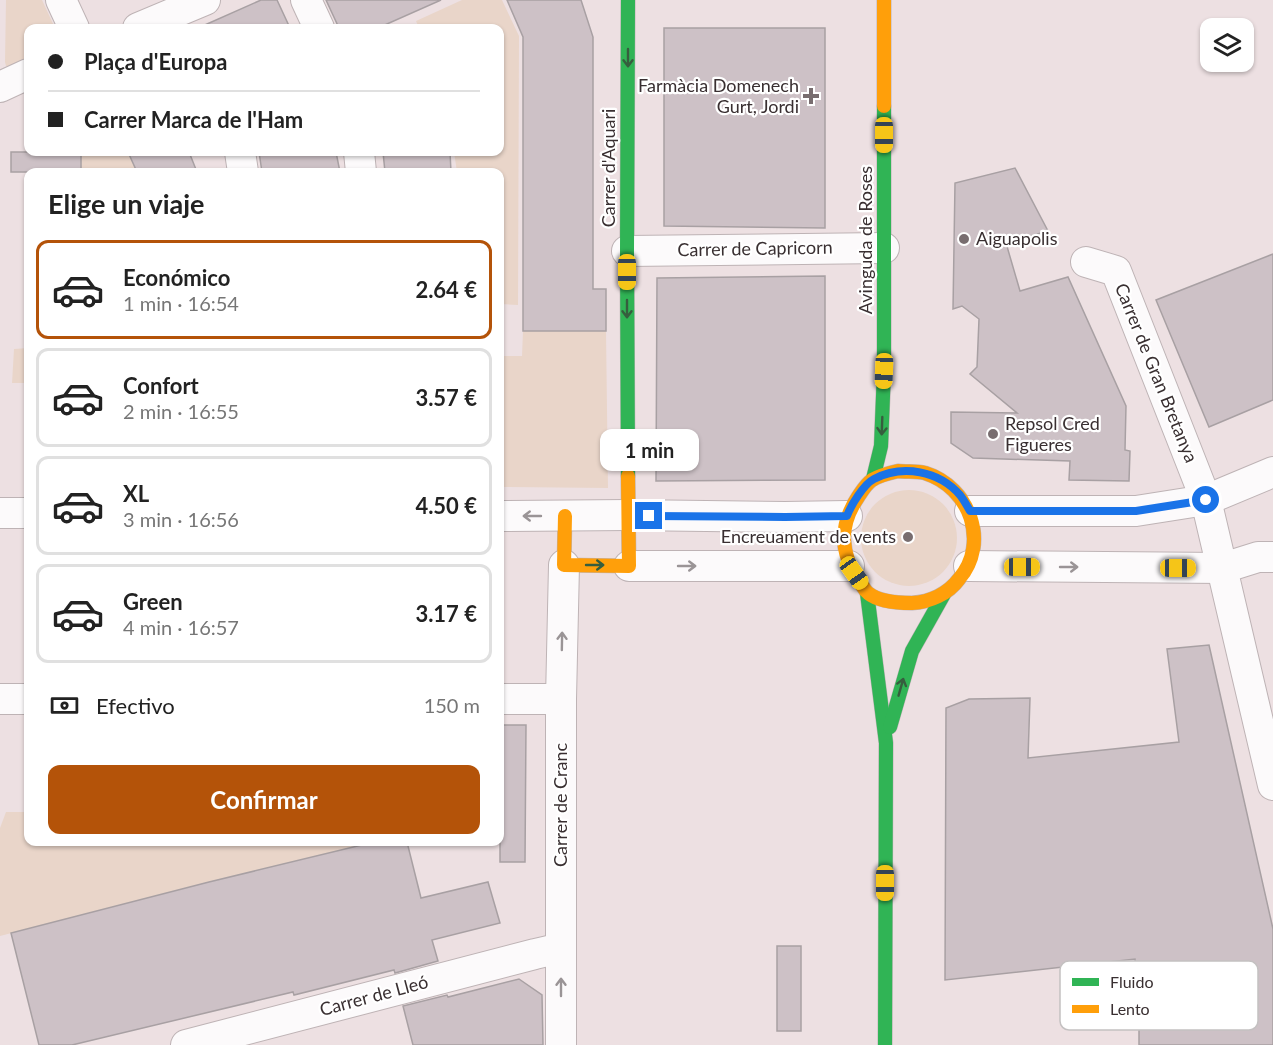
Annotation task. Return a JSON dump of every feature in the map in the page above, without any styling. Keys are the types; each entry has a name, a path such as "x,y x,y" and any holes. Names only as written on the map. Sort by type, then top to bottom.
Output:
{"main road":[{"name":"Carrer d'Aquari","path":"628,0 629,566"},
{"name":"Avinguda de Roses","path":"873,479 881,446 884,371 884,0"},
{"name":"Avinguda de Roses","path":"884,371 896,423"},
{"path":"867,593 885,601 906,604 924,602 944,594 961,578 972,559 975,537 970,511 961,496 945,481 921,468 898,471 873,479 850,508 844,530 845,552 849,566 867,593 886,743 885,1045"},
{"path":"565,516 564,565 629,566"},
{"path":"886,743 912,651 944,594"}],"street":[{"path":"61,0 72,24"},
{"path":"160,24 181,20 205,0"},
{"path":"306,0 317,24"},
{"path":"0,87 24,76"},
{"name":"Carrer de Capricorn","path":"627,251 884,248"},
{"name":"Carrer de Gran Bretanya","path":"1086,262 1116,271 1206,500 1273,785"},
{"path":"970,511 1136,511 1206,500 1273,472"},
{"path":"0,513 24,513"},
{"path":"504,516 847,516"},
{"path":"969,566 1223,568 1258,557 1273,557"},
{"name":"Carrer de Cranc","path":"561,1045 561,699 564,565"},
{"path":"629,566 849,566"},
{"path":"0,699 24,699"},
{"path":"504,699 561,699"},
{"name":"Carrer de Lleó","path":"186,1045 561,948"}],"shaded area":[{"path":"6,0 42,0 53,24 24,24 24,61 11,67 6,66"},
{"path":"462,0 502,0 519,36 518,305 504,304 504,168 456,168 455,156 504,156 504,24 417,24 416,21"},
{"path":"81,156 130,156 135,168 81,168"},
{"path":"523,331 606,331 608,488 504,487 504,356 522,356"},
{"path":"24,348 24,383 12,383 14,349"},
{"path":"909,490 927,494 943,504 953,520 957,538 953,556 943,572 927,582 909,586 891,582 875,572 865,556 861,538 865,520 875,504 891,494"},
{"path":"6,812 24,812 24,846 358,846 0,936 0,828"}],"building":[{"path":"261,0 277,0 288,24 207,24"},
{"path":"326,0 441,0 387,24 337,24"},
{"path":"507,0 581,0 593,37 593,289 606,289 606,331 523,331 523,37"},
{"path":"664,28 825,28 825,228 664,226"},
{"path":"11,152 24,152 24,156 81,156 81,168 24,168 24,172 11,172"},
{"path":"130,156 191,156 195,168 135,168"},
{"path":"260,156 337,156 339,168 261,168"},
{"path":"383,156 450,156 451,168 385,168"},
{"path":"1015,168 1048,231 1006,243 1020,291 1068,277 1126,406 1125,450 1130,451 1129,481 1069,480 1070,461 973,458 951,443 951,412 1017,413 970,374 977,367 979,319 962,306 953,309 955,183"},
{"path":"1273,254 1273,400 1209,427 1156,300"},
{"path":"825,276 825,480 656,481 657,278"},
{"path":"1209,645 1273,929 1273,1045 1139,1045 1139,1030 1258,1030 1258,961 1135,961 1135,959 1060,961 1060,967 945,980 946,708 969,699 1030,698 1028,758 1179,742 1167,649"},
{"path":"504,725 526,725 525,862 500,862 500,846 504,846"},
{"path":"358,846 408,846 421,898 488,882 500,923 432,940 438,961 395,973 394,970 294,995 293,992 72,1045 39,1045 11,933"},
{"path":"777,946 801,946 801,1031 777,1031"},
{"path":"519,979 542,995 543,1045 413,1045 403,1006"}],"traffic: fast":[{"path":"628,0 628,476"},
{"path":"873,479 881,446 884,371 884,106"},
{"path":"867,593 886,743 885,1045"},
{"path":"890,727 912,651 944,594"}],"traffic: slow":[{"path":"884,0 884,106"},
{"path":"898,471 925,473 941,480 954,490 964,503 974,533 973,549 968,565 959,579 944,593 919,602 889,601 868,593 853,572 845,551 847,519 861,492 872,480 898,471"},
{"path":"565,516 564,565 629,566 628,476"}],"place":[{"name":"Farmàcia Domenech Gurt, Jordi","path":"811,96"},
{"name":"Aiguapolis","path":"964,239"},
{"name":"Repsol Cred Figueres","path":"993,434"},
{"name":"Encreuament de vents","path":"908,537"}],"route":[{"path":"649,516 847,516 850,508 873,479 898,471 924,472 945,481 961,496 970,511 1136,511 1206,500"}]}
